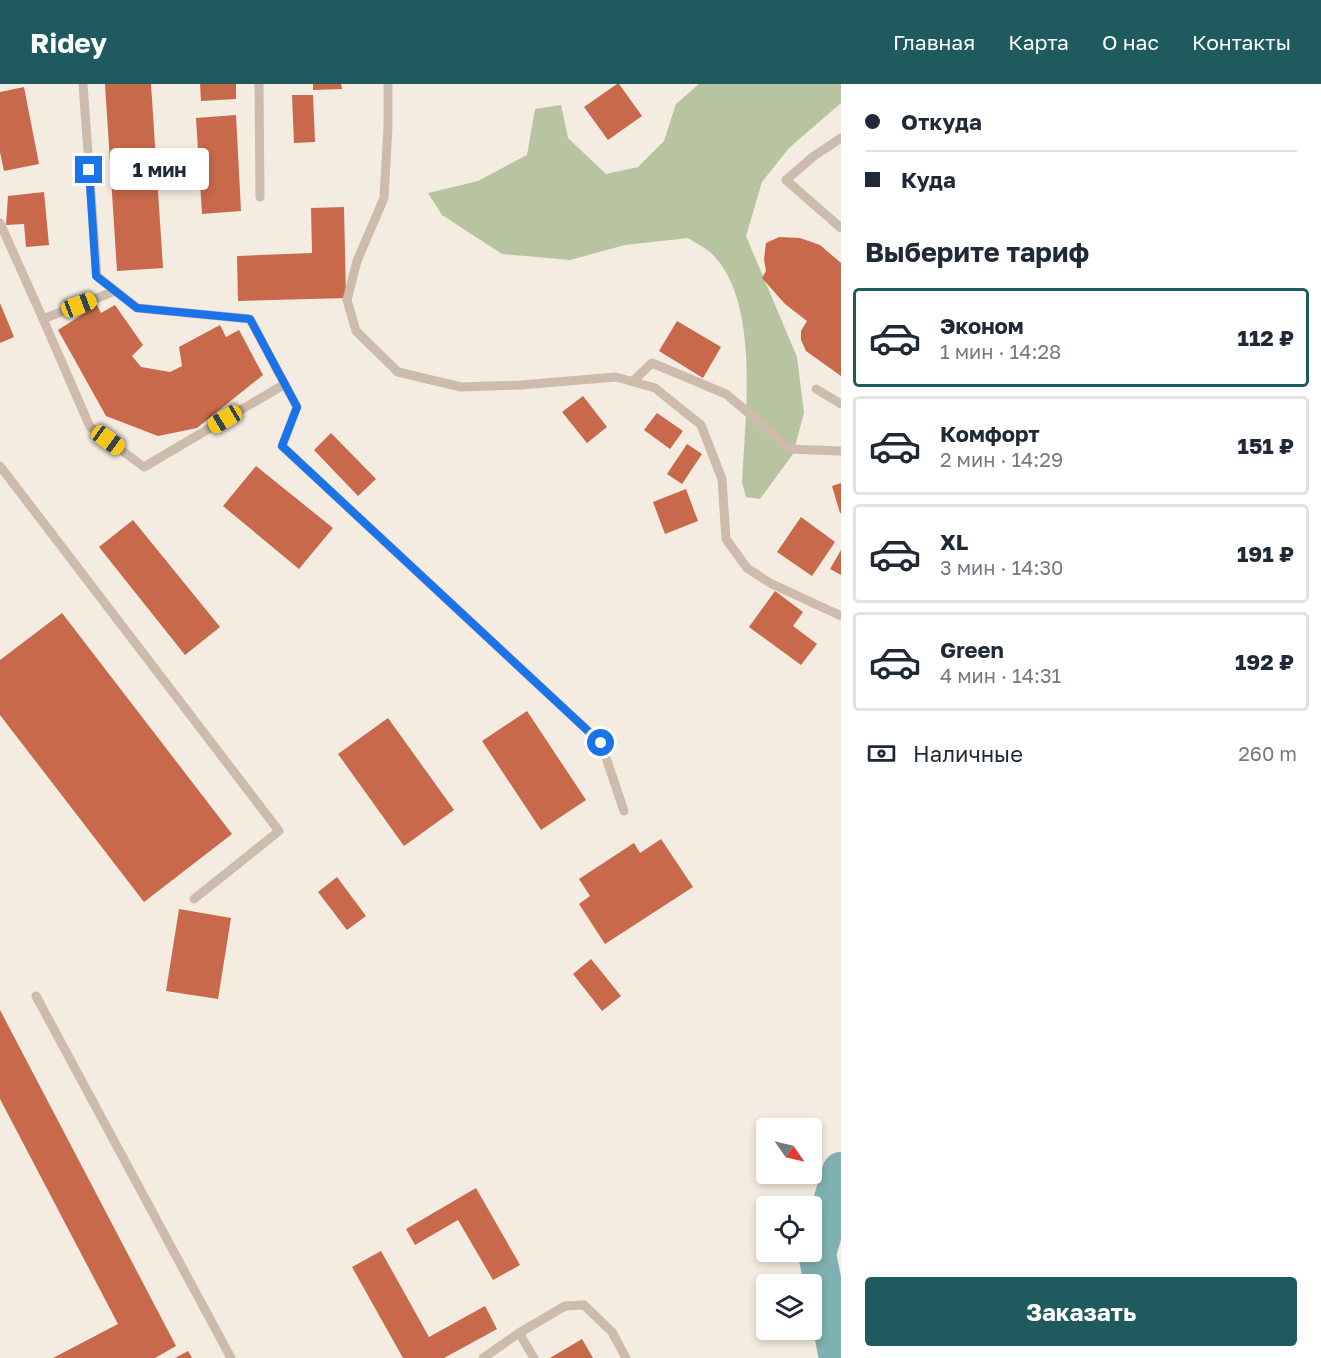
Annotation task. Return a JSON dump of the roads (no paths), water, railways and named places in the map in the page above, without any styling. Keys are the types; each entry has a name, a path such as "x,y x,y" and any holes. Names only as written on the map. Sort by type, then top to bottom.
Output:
{"lane":[{"path":"83,84 96,276 137,308 250,319 297,407 282,446 601,743 624,811"},
{"path":"259,84 260,196"},
{"path":"388,84 384,198 357,261 347,300 356,331 398,372 461,387 521,385 616,377 655,387 701,425 722,479 726,539 747,568 770,583 841,616"},
{"path":"841,138 814,156 786,180 841,228"},
{"path":"0,223 90,427 144,467 285,384"},
{"path":"43,319 116,291"},
{"path":"633,381 652,363 726,394 788,449 841,450"},
{"path":"816,389 841,404"},
{"path":"0,466 279,831 194,899"},
{"path":"36,996 231,1358"},
{"path":"483,1358 564,1306 584,1305 612,1332 626,1358"},
{"path":"519,1333 534,1358"}],"waterway":[{"path":"838,1358 817,1254 841,1171"}]}
